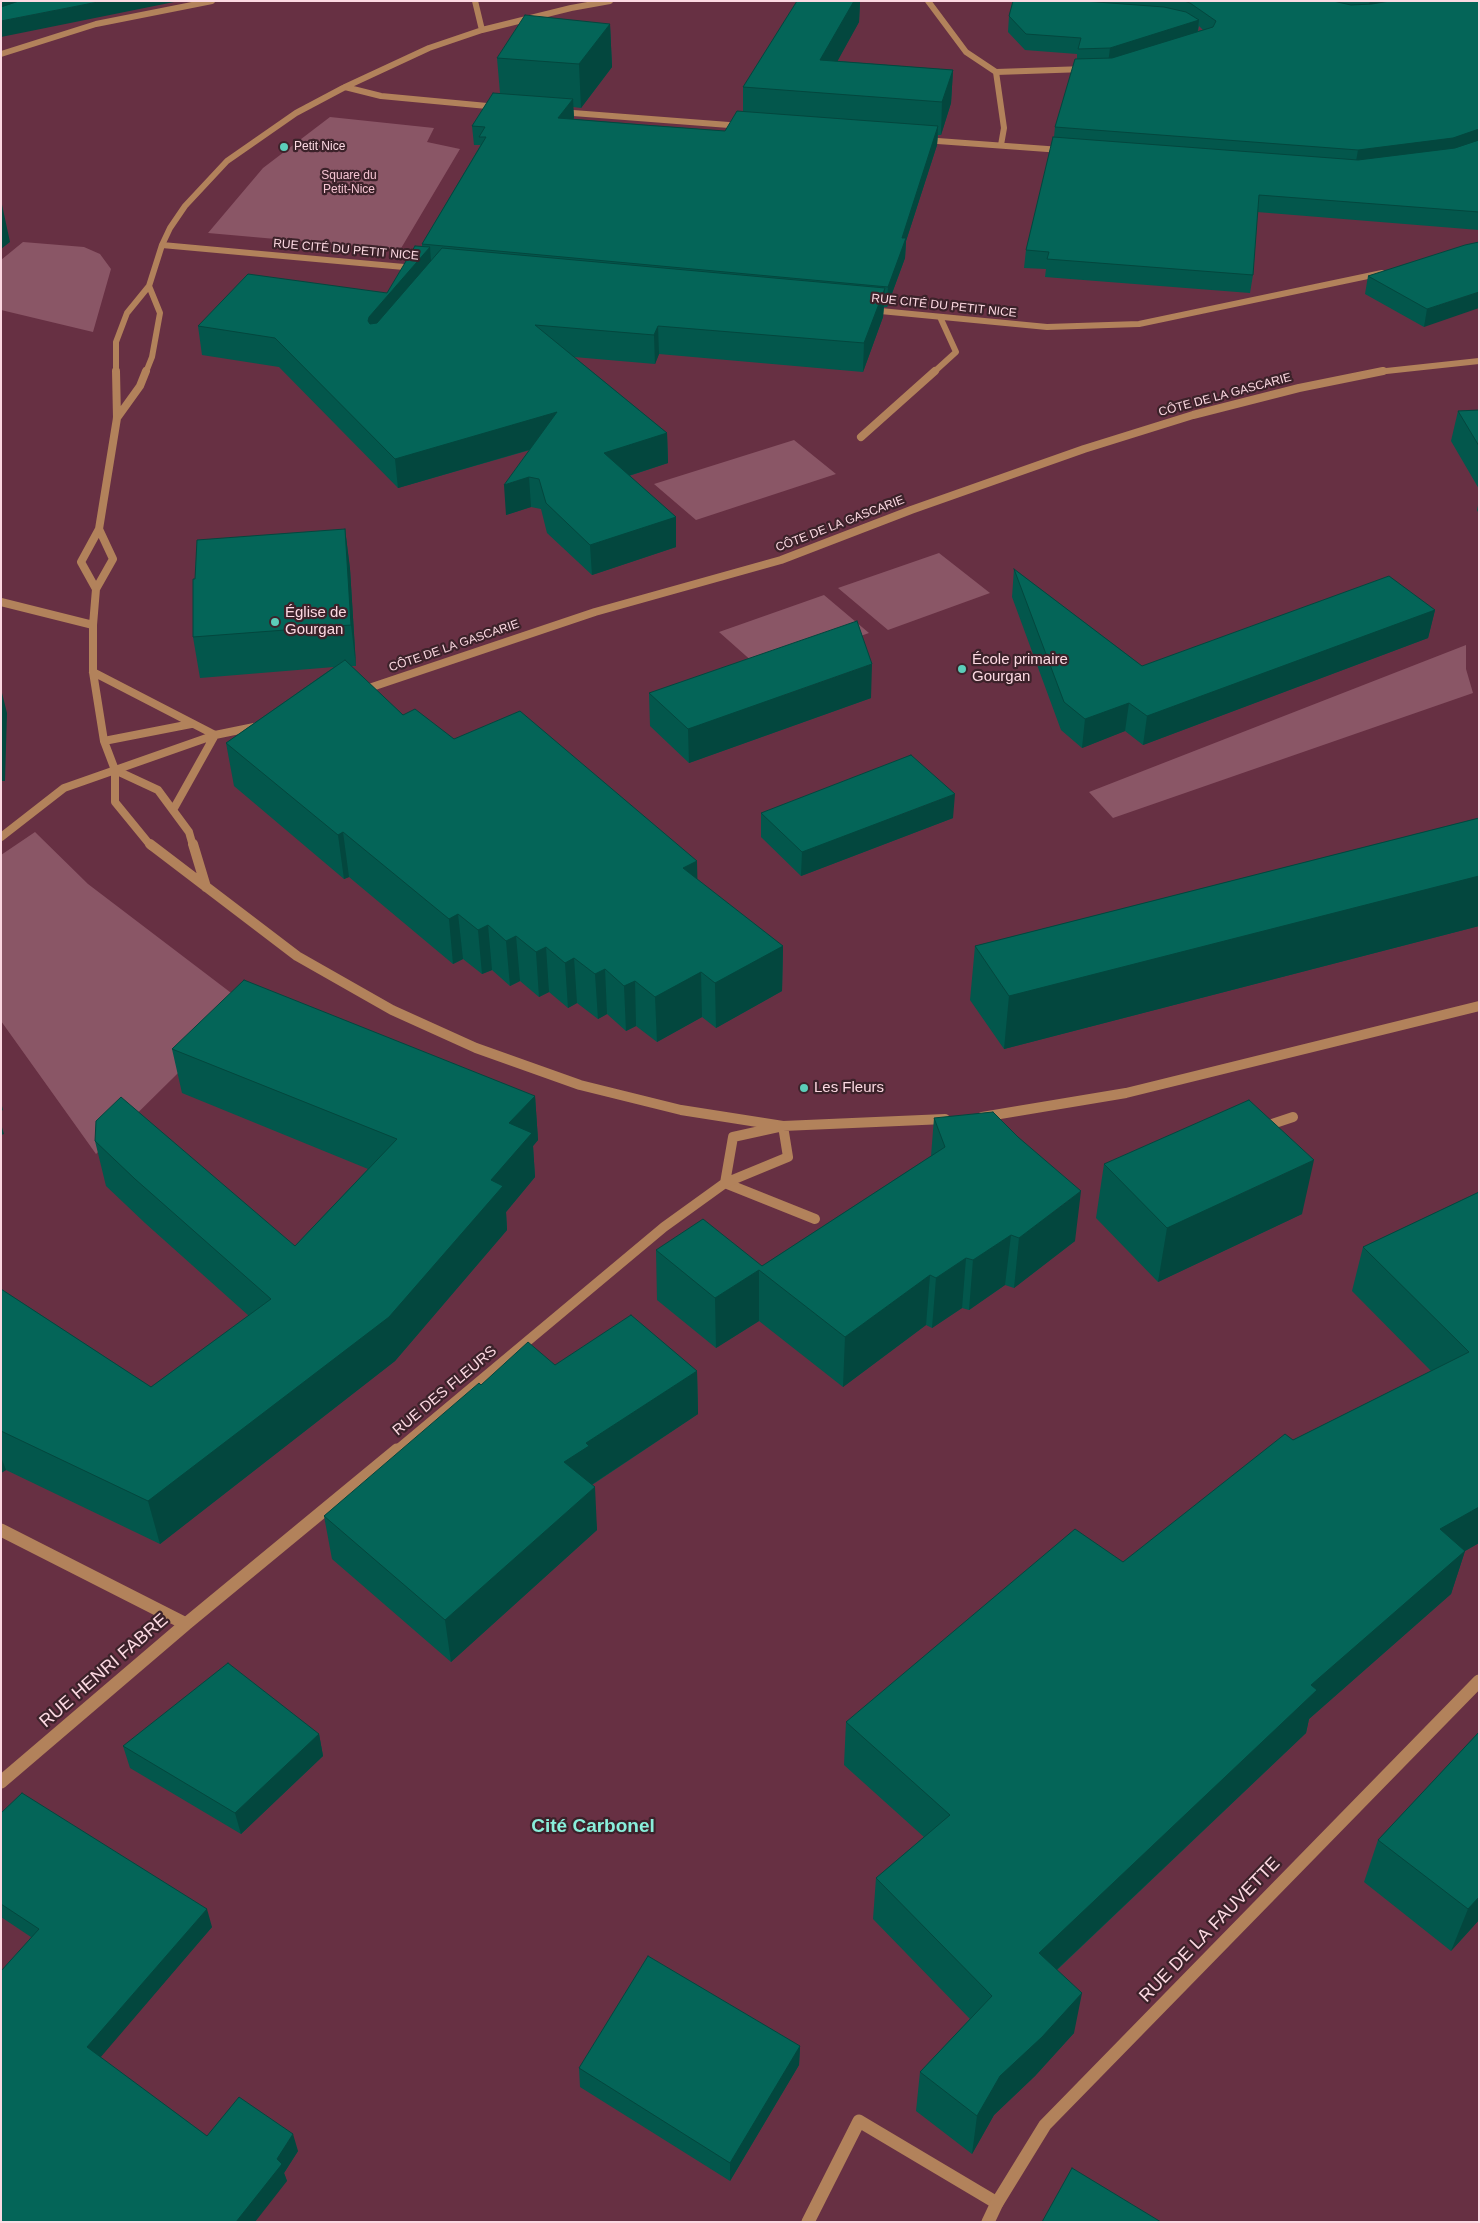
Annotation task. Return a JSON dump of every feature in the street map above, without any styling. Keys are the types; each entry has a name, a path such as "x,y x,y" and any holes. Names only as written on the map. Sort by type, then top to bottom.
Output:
{"street":[{"path":"1,54 96,24 212,1"},
{"path":"475,1 482,30"},
{"path":"96,589 80,562 99,529 117,418 116,342 127,313 149,286 162,245 170,228 185,206 227,161 296,113 345,86 429,48 482,30 570,8 610,1"},
{"path":"928,1 966,52 996,72 1090,69"},
{"path":"996,72 1004,128 1000,146"},
{"path":"345,86 381,96 508,108"},
{"path":"556,112 752,127"},
{"path":"921,140 1069,151"},
{"name":"RUE CITÉ DU PETIT NICE","path":"162,245 421,268"},
{"name":"RUE CITÉ DU PETIT NICE","path":"862,309 1047,328 1140,324 1391,271"},
{"path":"117,418 140,386 152,358 160,313 149,286"},
{"path":"861,437 956,352 940,316"},
{"name":"CÔTE DE LA GASCARIE","path":"352,694 595,612 781,560 911,510 1084,449 1193,415 1299,388 1390,369 1479,361"},
{"path":"99,529 113,559 96,589 92,625 93,672 104,741 115,770 115,802 150,845 297,956 392,1010 476,1048 590,1088 681,1110 783,1126"},
{"path":"1,602 92,625"},
{"path":"93,672 215,736"},
{"path":"104,741 191,724"},
{"path":"1,837 64,788 215,736 268,724"},
{"path":"173,810 215,736"},
{"path":"115,770 158,790 189,832 206,887"},
{"path":"815,1219 725,1183 733,1137 783,1126 988,1116 1126,1093 1388,1030 1479,1006"},
{"path":"1255,1129 1293,1117"},
{"name":"RUE DES FLEURS","path":"186,1624 261,1564 664,1227 725,1183 788,1156 783,1126"},
{"name":"RUE HENRI FABRE","path":"1,1530 186,1624 1,1782"},
{"name":"RUE DE LA FAUVETTE","path":"988,2222 997,2203 1045,2125 1479,1681"},
{"path":"808,2222 859,2121 997,2203"}],"green space":[{"name":"Square du Petit-Nice","path":"330,117 434,128 427,142 460,149 400,250 208,233 263,168"},
{"path":"23,242 84,247 100,254 111,269 93,332 1,310 1,260"},
{"path":"794,440 836,474 696,520 654,484"},
{"path":"939,553 990,593 888,630 838,588"},
{"path":"824,595 869,633 763,671 719,632"},
{"path":"1466,645 1466,669 1473,693 1113,818 1089,792"},
{"path":"35,832 88,884 247,1005 96,1154 1,1021 1,855"}],"building":[{"path":"19,1 103,1 1,21 1,7"},
{"path":"797,1 854,1 820,60 953,70 942,102 743,87"},
{"path":"1013,1 1083,1 1164,7 1186,12 1199,20 1110,48 1078,49 1081,38 1026,34 1009,16"},
{"path":"1184,1 1333,1 1351,5 1390,1 1479,1 1479,129 1453,138 1358,150 1055,127 1075,59 1112,58 1213,27 1216,21"},
{"path":"525,15 610,24 579,64 497,58"},
{"path":"493,93 573,99 558,118 644,125 725,131 737,111 938,126 902,238 906,238 888,287 422,244 486,137 479,137 485,127 472,126"},
{"path":"1053,137 1358,160 1455,148 1479,140 1479,212 1259,195 1253,275 1047,259 1049,252 1026,250"},
{"path":"1479,242 1479,292 1427,309 1368,276 1465,245"},
{"path":"415,246 430,247 369,317 368,321 370,324 377,323 442,248 885,288 864,343 658,326 654,335 535,325 667,433 604,453 676,517 590,545 546,503 539,479 529,477 504,485 557,412 395,459 275,338 198,326 248,274 387,293"},
{"path":"1479,410 1479,446 1458,411"},
{"path":"345,529 351,625 193,637 193,579 195,579 197,540"},
{"path":"1014,569 1142,666 1389,576 1435,610 1147,716 1129,703 1085,719 1064,702"},
{"path":"857,621 872,664 688,729 649,693"},
{"path":"345,660 403,715 415,709 454,739 520,711 697,861 683,868 783,946 715,983 701,972 655,997 635,981 624,986 605,969 595,974 574,958 565,963 546,947 536,952 516,936 506,941 488,925 478,930 458,914 449,919 343,832 338,835 226,743"},
{"path":"911,755 955,794 802,852 761,813"},
{"path":"1479,818 1479,876 1009,996 975,946"},
{"path":"244,980 535,1096 509,1123 532,1133 491,1180 503,1186 389,1317 148,1501 1,1431 1,1289 151,1387 271,1299 135,1179 95,1141 96,1121 121,1097 295,1246 397,1139 172,1049"},
{"path":"1249,1100 1314,1160 1167,1228 1104,1164"},
{"path":"993,1112 1018,1137 1081,1191 1019,1238 1011,1235 973,1260 966,1258 936,1278 930,1275 845,1337 759,1270 715,1298 656,1250 703,1219 762,1266 945,1147 934,1118"},
{"path":"1479,1192 1479,1507 1440,1529 1465,1551 1311,1685 1317,1690 1039,1953 1082,1993 1042,2037 1000,2076 977,2116 920,2072 992,1996 876,1878 950,1815 846,1722 1075,1529 1123,1562 1285,1434 1293,1440 1469,1352 1363,1247"},
{"path":"631,1315 697,1371 586,1443 589,1446 564,1462 595,1487 445,1620 324,1516 479,1383 481,1385 528,1342 555,1365"},
{"path":"228,1663 319,1734 235,1813 123,1746"},
{"path":"1479,1732 1479,1897 1468,1909 1378,1840"},
{"path":"22,1793 207,1909 87,2047 207,2136 239,2097 293,2134 277,2159 282,2164 236,2222 1,2222 1,1971 39,1929 1,1904 1,1813"},
{"path":"648,1956 800,2046 730,2163 579,2068"},
{"path":"1072,2168 1161,2222 1042,2222"}],"place":[{"name":"Petit Nice","path":"284,147"},
{"name":"Église de Gourgan","path":"275,622"},
{"name":"École primaire Gourgan","path":"962,669"},
{"name":"Les Fleurs","path":"804,1088"}],"district":[{"name":"Cité Carbonel","path":"593,1827"}]}
